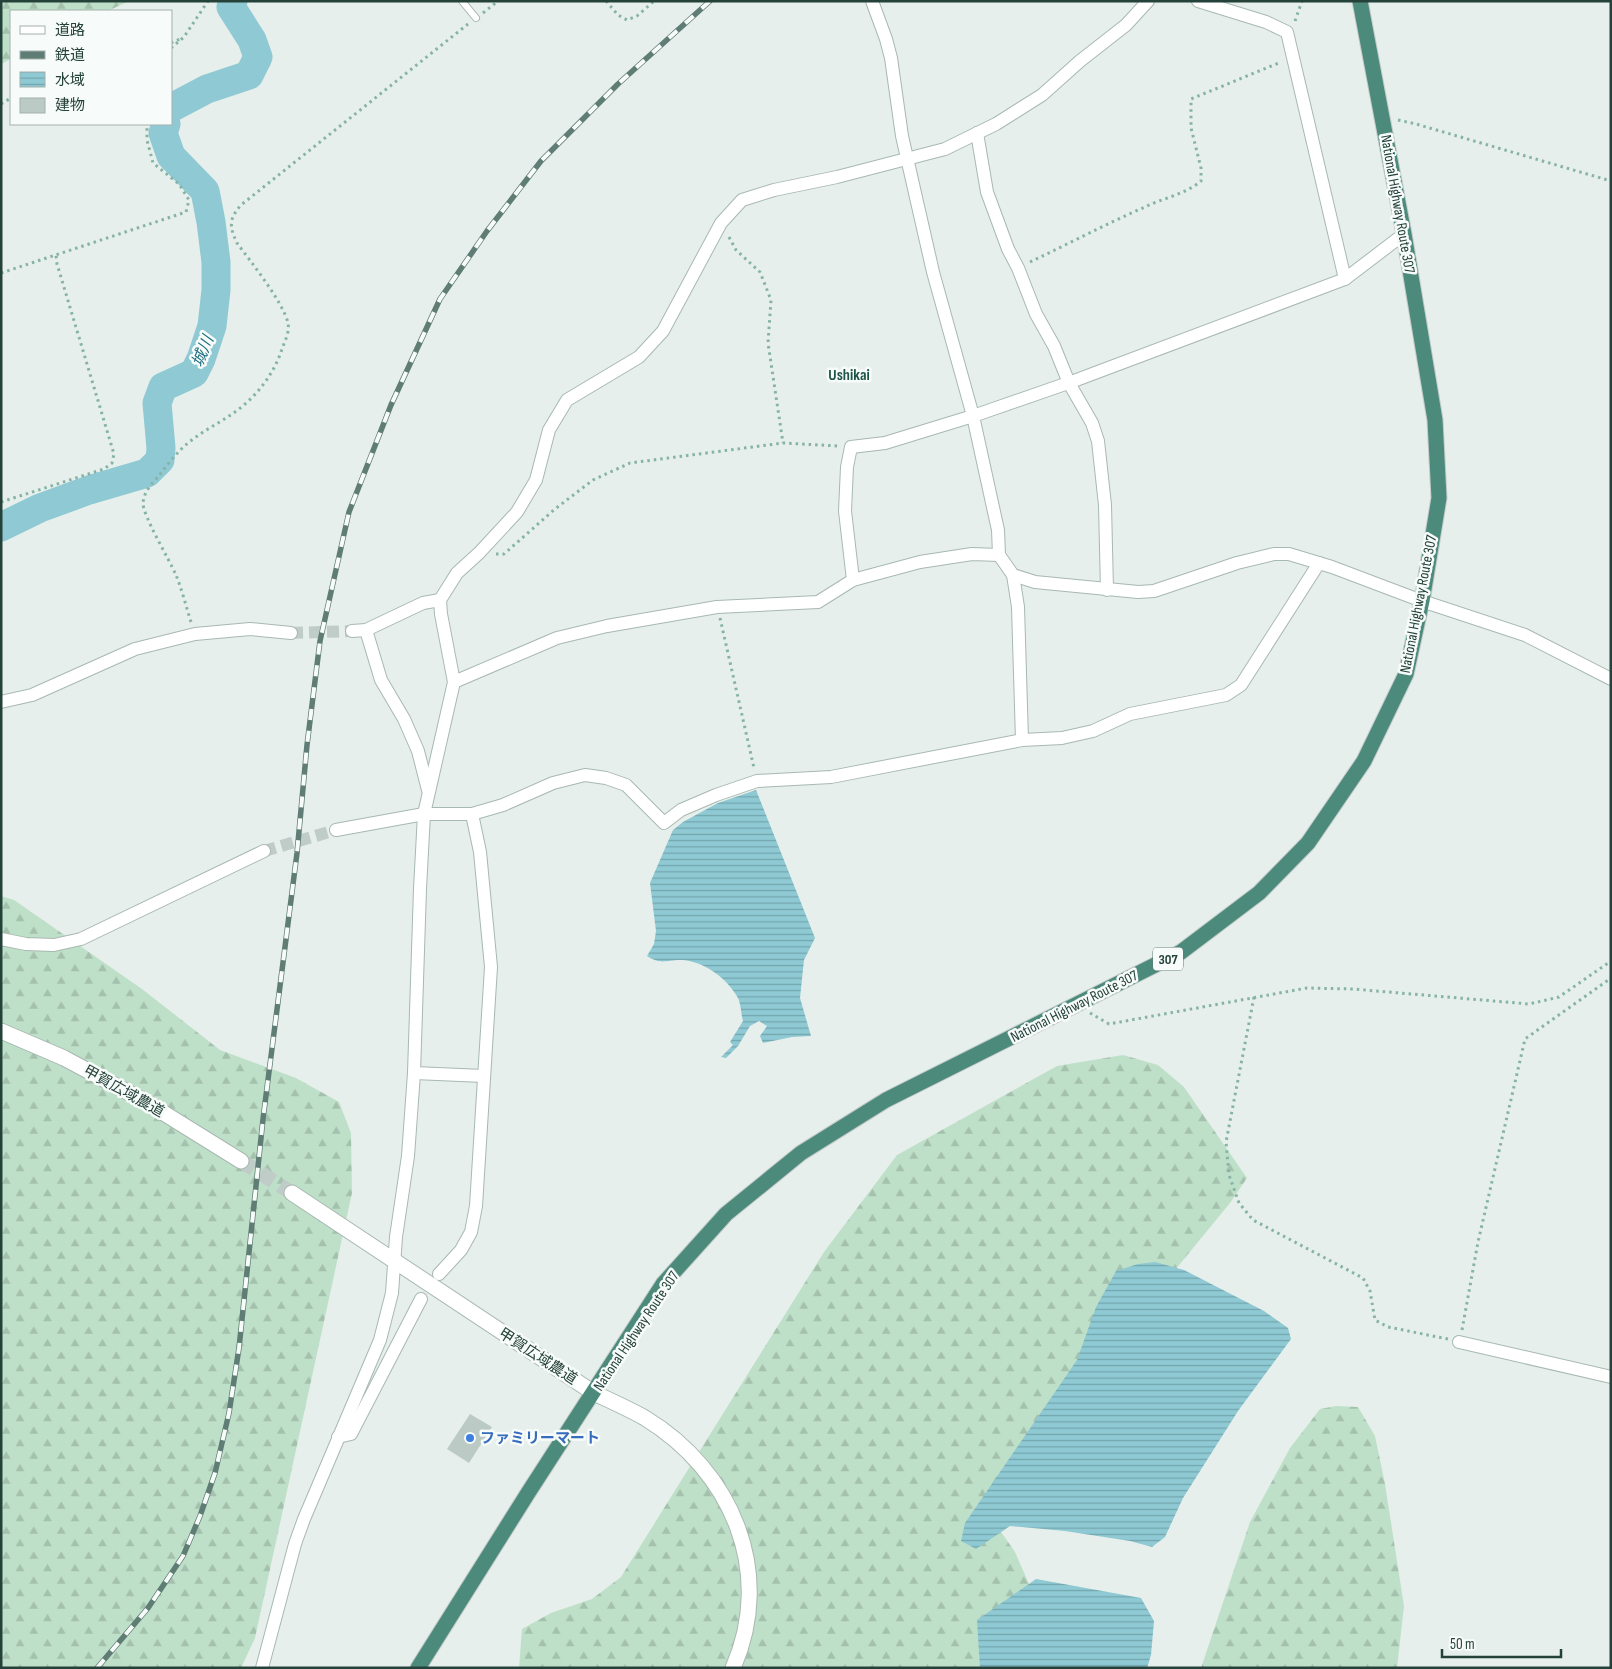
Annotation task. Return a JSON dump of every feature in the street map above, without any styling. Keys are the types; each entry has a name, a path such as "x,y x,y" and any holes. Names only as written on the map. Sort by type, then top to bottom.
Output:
{"highway":[{"name":"National Highway Route 307","path":"418,1668 528,1493 664,1284 726,1214 801,1153 886,1100 1181,952 1259,893 1308,843 1364,761 1406,674 1422,602 1438,498 1436,430 1404,234 1360,1"}],"street":[{"path":"872,1 886,39 902,136 934,272 973,416 998,530 998,555 1013,575 1018,607 1022,740"},
{"path":"262,1668 295,1544 380,1340 392,1293 396,1237 408,1156 414,1074 424,814 454,682 440,600 457,573 479,553 517,512 536,480 549,430 567,400 639,357 663,331 721,223 742,200 774,190 908,160 945,149 977,134 1042,95 1080,61 1126,25 1148,1"},
{"path":"1198,1 1266,22 1287,32 1345,279"},
{"path":"977,134 987,192 1008,249 1018,268 1036,314 1054,346 1068,383 1092,423 1098,441 1105,505 1106,590"},
{"path":"853,580 845,511 847,467 851,447 884,443 973,416 1068,383 1345,279 1404,234"},
{"path":"454,682 557,638 606,626 717,607 818,602 853,580 920,562 972,554 998,555"},
{"path":"1013,575 1036,582 1106,590 1154,591 1237,563 1274,554 1289,554 1319,563 1422,602 1525,635 1611,679"},
{"path":"336,830 424,814 472,814 503,804 553,783 585,775 606,778 626,785 664,823 681,810 716,795 757,781 831,778 1022,740 1062,738 1093,731 1130,714 1226,694 1241,685 1319,563"},
{"path":"352,631 366,630 422,603 440,600"},
{"path":"1,702 32,695 135,649 195,634 250,629 291,632"},
{"path":"366,630 382,680 404,718 418,751 429,792"},
{"path":"439,1274 461,1250 471,1232 476,1206 491,967 480,852 472,814"},
{"path":"1,939 26,944 54,945 81,939 264,851"},
{"name":"甲賀広域農道","path":"1,1031 64,1058 146,1102 241,1161"},
{"path":"414,1074 484,1076"},
{"name":"甲賀広域農道","path":"292,1194 594,1393 645,1418 684,1448 716,1485 730,1508 744,1547 748,1568 750,1599 744,1636 733,1668"},
{"path":"338,1437 351,1434 421,1299"},
{"path":"1460,1342 1611,1377"}],"lane":[{"path":"462,1 476,18"}],"path":[{"path":"172,47 184,37 208,1"},
{"path":"195,634 176,575 148,518 143,504 144,497 147,490 172,459 187,444 205,431 226,420 261,388 278,360 289,332 288,322 282,306 232,233 233,215 241,205 498,1"},
{"path":"606,1 618,15 628,20 637,16 654,1"},
{"path":"1287,32 1295,21 1302,1"},
{"path":"172,43 184,37"},
{"path":"1018,268 1113,221 1155,202 1193,188 1201,181 1201,168 1191,128 1191,99 1294,58"},
{"path":"1382,116 1416,124 1611,181"},
{"path":"1,272 186,212 189,200 179,184 153,163 147,140 147,125"},
{"path":"721,223 736,250 760,272 772,300 768,344 783,443"},
{"path":"1,502 104,469 112,464 114,454 57,264 56,255"},
{"path":"479,553 504,554 555,509 593,480 630,463 783,443 851,447"},
{"path":"717,607 757,781"},
{"path":"1076,1005 1109,1024 1307,988 1352,989 1529,1004 1558,998 1611,961"},
{"path":"1254,997 1226,1142 1229,1175 1239,1203 1254,1220 1363,1278 1370,1291 1375,1320 1388,1327 1460,1342 1478,1242 1524,1039 1611,978"}],"green space":[{"path":"1,1 129,1 110,10 10,10 10,60 1,64"},
{"path":"1,896 14,900 142,989 220,1050 296,1078 339,1102 351,1133 352,1193 255,1638 241,1668 1,1668"},
{"path":"1123,1055 1158,1065 1184,1087 1247,1178 1230,1203 988,1498 992,1519 1015,1552 1035,1598 1034,1668 519,1668 522,1629 551,1613 592,1599 621,1577 824,1252 897,1155 1057,1066"},
{"path":"1336,1406 1358,1407 1375,1436 1385,1484 1404,1606 1397,1668 1201,1668 1250,1522 1290,1448 1320,1409"}],"water":[{"path":"756,790 815,938 804,960 800,998 811,1036 792,1037 763,1043 760,1036 767,1026 759,1021 750,1026 738,1046 726,1058 721,1057 733,1045 730,1042 743,1021 738,998 721,977 706,967 690,961 660,961 647,956 654,944 656,931 650,883 673,830 683,822 718,803"},
{"path":"1155,1262 1184,1270 1264,1311 1288,1328 1291,1339 1238,1411 1183,1498 1165,1537 1152,1547 1130,1541 1065,1531 1010,1526 976,1549 961,1541 965,1523 1077,1360 1096,1307 1116,1271 1138,1264"},
{"path":"1036,1579 1141,1598 1154,1621 1151,1655 1147,1668 980,1668 977,1620"}],"building":[{"name":"ファミリーマート","path":"470,1414 492,1427 469,1463 447,1449"}],"waterway":[{"name":"城川","path":"172,107 207,89 249,75 258,57 252,40 231,7 233,1"},
{"name":"城川","path":"1,527 40,508 89,490 147,473 160,460 161,448 157,403 163,387 194,373 201,359 212,326 216,290 216,262 205,191 171,156 163,133 166,125"}],"tunnel":[{"path":"291,633 352,631"},
{"path":"264,851 336,830"},
{"path":"241,1161 292,1193"}],"railway":[{"path":"97,1668 148,1608 183,1556 215,1473 229,1413 239,1348 263,1119 297,853 307,745 320,641 349,512 391,405 440,299 487,231 541,161 618,84 710,1"}],"place":[{"name":"ファミリーマート","path":"470,1438"}],"district":[{"name":"Ushikai","path":"849,374"}]}
